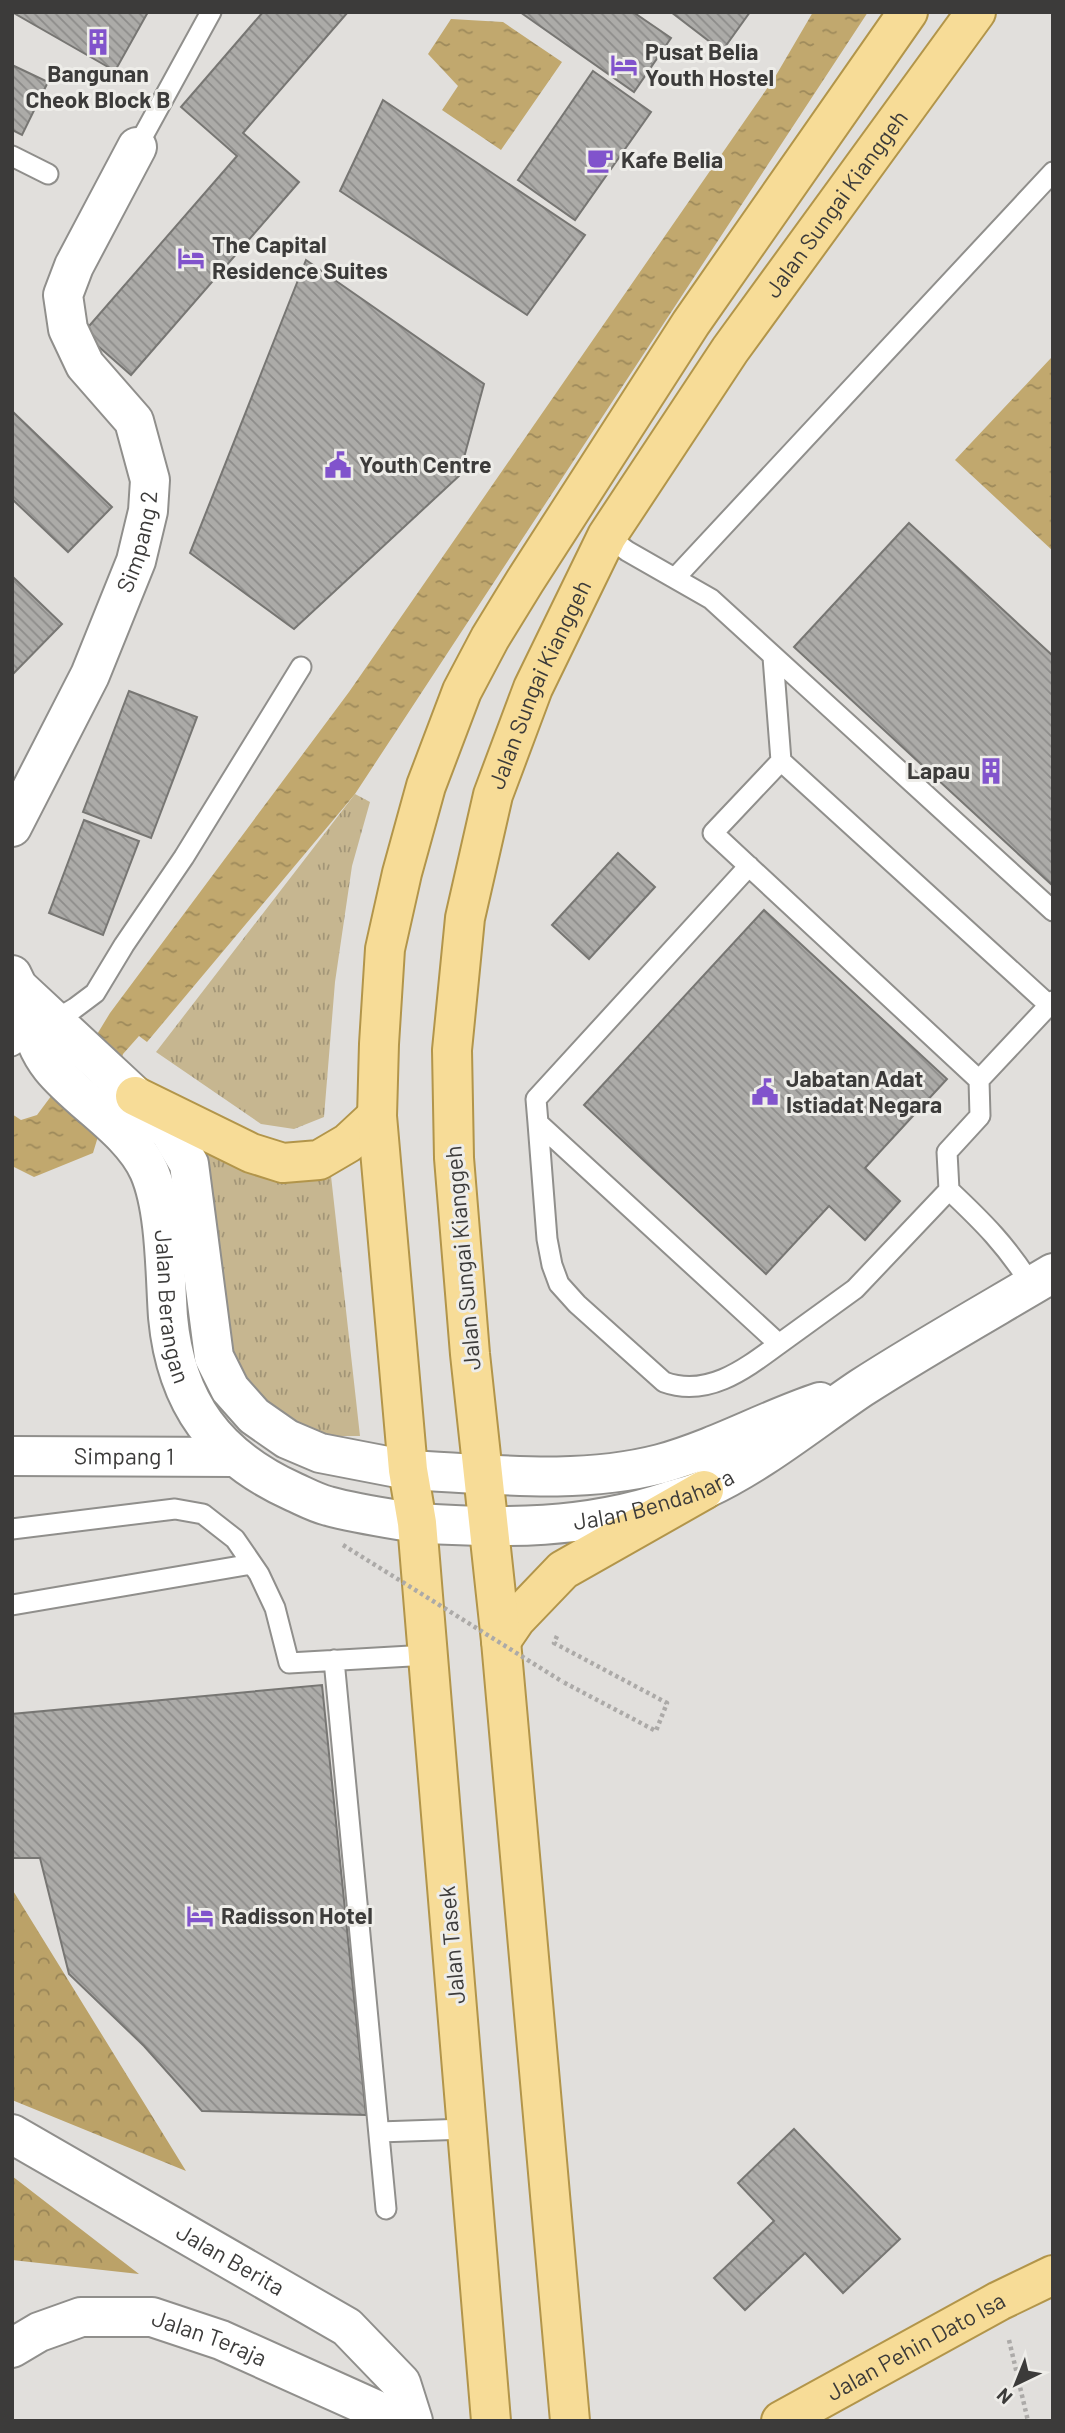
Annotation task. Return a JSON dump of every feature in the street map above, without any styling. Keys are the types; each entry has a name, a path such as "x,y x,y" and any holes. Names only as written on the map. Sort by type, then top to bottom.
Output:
{"main road":[{"path":"408,1470 377,1116 385,950 402,873 426,786 462,691 525,581 691,323 908,12"},
{"name":"Jalan Sungai Kianggeh","path":"483,1474 454,1158 452,1050 465,918 493,795 533,688 607,536 730,350 976,12"},
{"path":"135,1096 251,1153 284,1163 318,1160 348,1143 377,1116"},
{"name":"Jalan Tasek","path":"408,1470 417,1523 491,2421"},
{"path":"483,1474 570,2421"},
{"path":"500,1642 516,1619 563,1570 704,1490"},
{"name":"Jalan Pehin Dato Isa","path":"781,2421 1037,2285"}],"street":[{"name":"Simpang 2","path":"12,827 90,675 136,561 148,510 150,480 134,421 85,365 68,329 63,295 74,266 137,147"},
{"name":"Jalan Berangan","path":"15,981 45,1043 110,1124 135,1148 149,1171 159,1206 170,1337 178,1376 201,1421 235,1457 275,1483 326,1506 417,1523"},
{"name":"Jalan Berangan","path":"45,1043 135,1096 170,1132 189,1164 214,1357 230,1389 254,1416 287,1439 320,1453 408,1470"},
{"name":"Jalan Bendahara","path":"417,1523 489,1528 531,1527 636,1512 704,1490 791,1439 862,1388 1043,1280"},
{"name":"Jalan Bendahara","path":"408,1470 483,1474 606,1475 660,1463 722,1442 776,1417 862,1388"},
{"name":"Simpang 1","path":"12,1456 235,1457"},
{"name":"Jalan Berita","path":"12,2134 347,2327 401,2383 413,2421"},
{"name":"Jalan Teraja","path":"12,2348 39,2332 82,2317 152,2317 221,2340 401,2421"}],"lane":[{"path":"137,147 211,12"},
{"path":"12,156 48,174"},
{"path":"675,578 1053,172"},
{"path":"607,536 711,599 1053,911"},
{"path":"773,657 782,761 1051,1003 979,1080 980,1116 947,1152 949,1190 1014,1256 1043,1280"},
{"path":"45,1043 95,993 184,857 300,667"},
{"path":"782,761 713,833 979,1080"},
{"path":"749,866 536,1099 547,1239 559,1284 577,1304 664,1382 694,1388 720,1381 752,1364 855,1289 949,1190"},
{"path":"538,1123 779,1344"},
{"path":"12,1529 175,1509 204,1514 235,1539 252,1564 275,1608 289,1663 428,1655"},
{"path":"12,1605 252,1564"},
{"path":"334,1660 386,2209"},
{"path":"379,2132 467,2129"}],"path":[{"path":"343,1545 563,1682 656,1731 667,1703 554,1643 558,1634"},
{"path":"1028,2421 1037,2285"}],"green space":[{"path":"355,794 370,802 352,866 335,982 324,1117 294,1129 261,1124 156,1052"},
{"path":"196,1139 257,1176 293,1182 331,1176 360,1436 314,1436 277,1419 234,1374 214,1206"},
{"path":"12,1889 186,2171 12,2100"},
{"path":"12,2176 139,2274 12,2260"}],"water":[{"path":"813,12 868,12 355,794 147,1042 139,1036 123,1054 93,1153 34,1177 12,1166 12,1114 21,1120 37,1115 349,692 775,77"},
{"path":"451,19 503,22 562,62 501,150 442,110 458,86 428,54"},
{"path":"1051,358 1053,360 1053,551 955,460"}],"building":[{"name":"Bangunan Cheok Block B","path":"12,12 148,12 115,71"},
{"name":"The Capital Residence Suites","path":"263,12 348,12 243,133 299,182 131,375 83,333 237,156 181,107"},
{"name":"Pusat Belia Youth Hostel","path":"520,12 633,12 671,38 634,92"},
{"path":"671,12 750,12 722,51"},
{"path":"12,65 48,82 22,135 12,130"},
{"path":"593,71 651,112 575,220 518,180"},
{"path":"383,100 585,235 527,315 340,191"},
{"path":"306,260 484,384 459,476 294,629 190,553"},
{"path":"12,411 112,507 68,552 12,499"},
{"name":"Lapau","path":"909,523 1053,656 1053,886 794,647"},
{"path":"14,578 62,624 12,675 12,580"},
{"path":"129,691 197,717 151,838 83,812"},
{"path":"84,820 139,841 103,935 49,913"},
{"path":"618,853 655,887 589,959 552,925"},
{"name":"Jabatan Adat Istiadat Negara","path":"764,910 947,1079 865,1168 900,1201 865,1240 829,1206 766,1274 584,1105"},
{"name":"Radisson Hotel","path":"322,1685 366,2115 202,2111 144,2046 69,1974 40,1858 12,1858 12,1714"},
{"path":"794,2129 900,2239 843,2293 805,2253 745,2310 714,2278 774,2221 738,2183"}],"place":[{"name":"Bangunan Cheok Block B","path":"98,42"},
{"name":"Pusat Belia Youth Hostel","path":"624,65"},
{"name":"Kafe Belia","path":"600,160"},
{"name":"The Capital Residence Suites","path":"191,258"},
{"name":"Youth Centre","path":"338,465"},
{"name":"Lapau","path":"991,771"},
{"name":"Jabatan Adat Istiadat Negara","path":"765,1092"},
{"name":"Radisson Hotel","path":"200,1916"}]}
